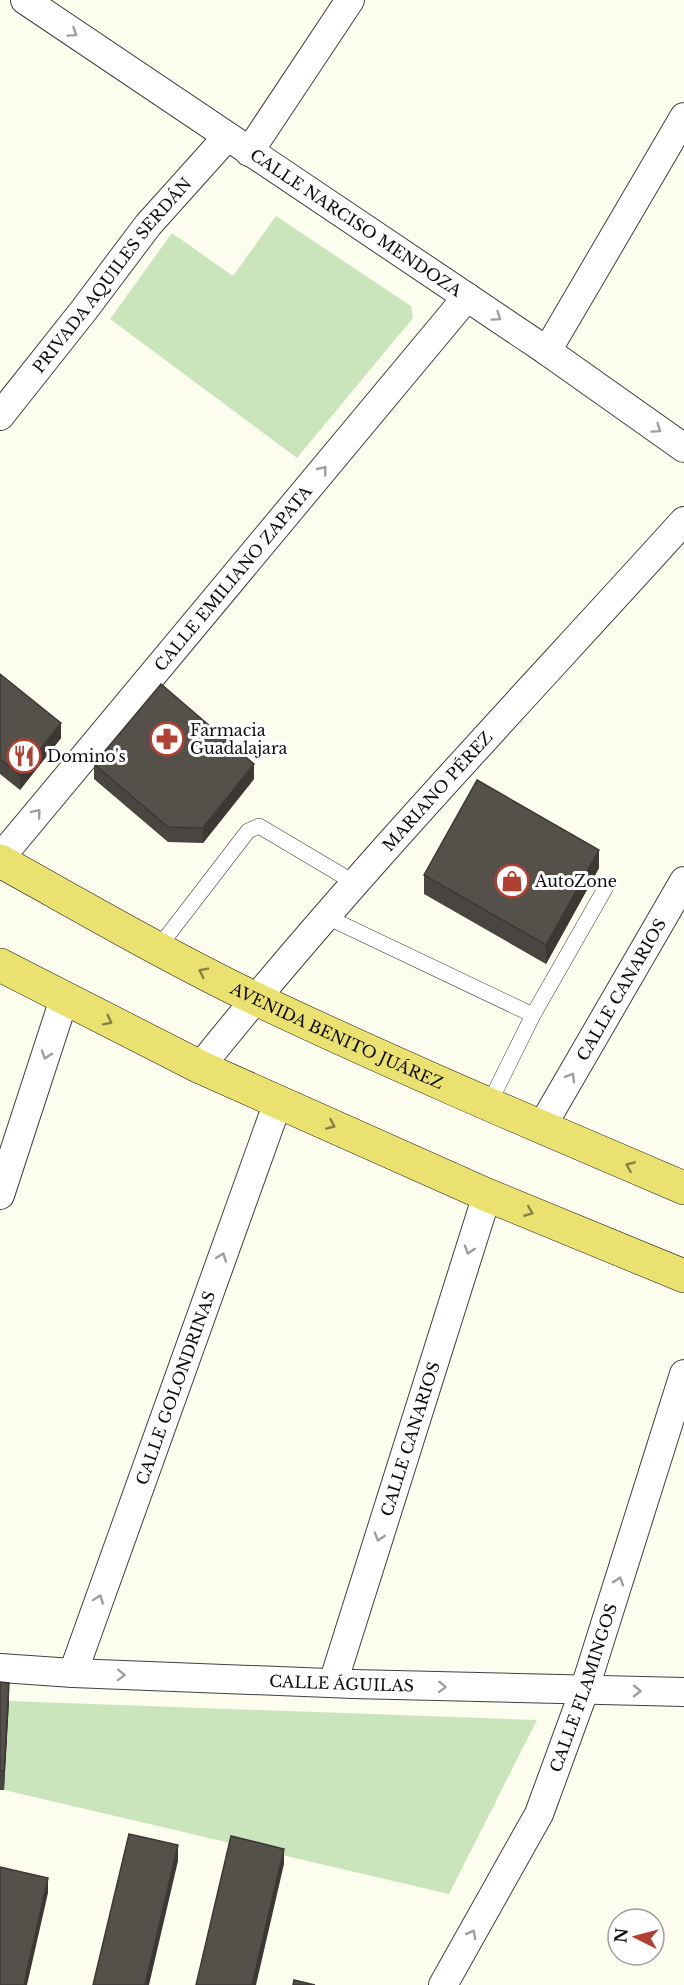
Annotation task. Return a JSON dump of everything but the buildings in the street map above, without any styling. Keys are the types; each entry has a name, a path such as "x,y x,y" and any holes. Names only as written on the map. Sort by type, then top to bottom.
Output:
{"main road":[{"name":"AVENIDA BENITO JUÁREZ","path":"0,860 158,948 255,998 541,1128 684,1188"},
{"path":"0,965 200,1067 487,1195 684,1276"}],"street":[{"name":"CALLE NARCISO MENDOZA","path":"25,0 467,297 684,448"},
{"name":"PRIVADA AQUILES SERDÁN","path":"0,416 148,225 238,144 350,0"},
{"path":"546,351 684,117"},
{"name":"CALLE EMILIANO ZAPATA","path":"0,860 467,297"},
{"name":"MARIANO PÉREZ","path":"200,1067 255,998 355,884 684,521"},
{"name":"CALLE CANARIOS","path":"541,1128 684,881"},
{"path":"0,1195 64,999"},
{"name":"CALLE GOLONDRINAS","path":"73,1673 278,1102"},
{"name":"CALLE CANARIOS","path":"333,1683 487,1195"},
{"name":"CALLE FLAMINGOS","path":"443,1985 539,1814 584,1690 684,1374"},
{"name":"CALLE ÁGUILAS","path":"0,1668 333,1683 684,1692"}],"lane":[{"path":"158,948 248,831 259,826 355,884"},
{"path":"489,1104 533,1014 606,887"},
{"path":"327,917 533,1014"}],"green space":[{"path":"276,216 411,306 413,318 297,458 110,319 172,233 233,276"},
{"path":"9,1701 537,1720 449,1894 4,1790"}],"place":[{"name":"Farmacia Guadalajara","path":"167,739"},
{"name":"Domino's","path":"24,756"},
{"name":"AutoZone","path":"512,881"}]}
